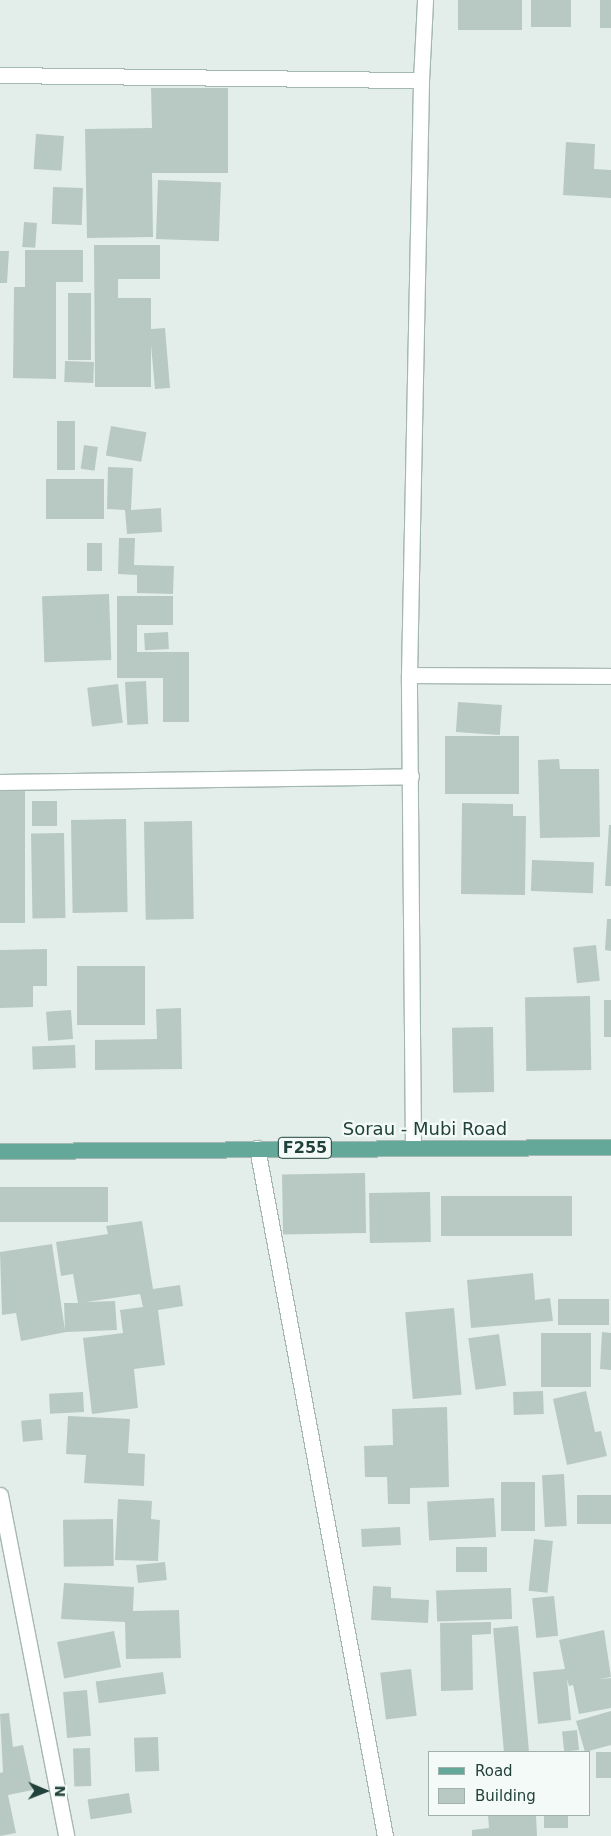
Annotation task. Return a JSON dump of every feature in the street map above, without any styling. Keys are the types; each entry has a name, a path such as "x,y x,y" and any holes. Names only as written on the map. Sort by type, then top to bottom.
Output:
{"main road":[{"name":"Sorau - Mubi Road","path":"0,1151 611,1147"}],"street":[{"path":"413,1148 409,675 421,80 425,0"},
{"path":"0,75 421,80"},
{"path":"409,675 611,676"},
{"path":"0,782 410,776"},
{"path":"257,1148 385,1836"},
{"path":"0,1495 66,1836"}],"building":[{"path":"458,0 522,0 522,30 458,30"},
{"path":"531,0 571,0 571,27 531,27"},
{"path":"600,0 611,0 611,28 600,28"},
{"path":"151,88 228,88 228,173 152,173 153,237 87,238 85,129 152,128"},
{"path":"36,134 64,136 61,171 34,169"},
{"path":"566,142 595,144 594,169 611,170 611,198 563,195"},
{"path":"158,180 221,182 219,241 156,239"},
{"path":"53,187 83,188 82,225 52,224"},
{"path":"24,222 37,223 35,248 22,247"},
{"path":"94,245 160,245 160,279 118,279 118,298 151,298 151,329 165,328 170,388 155,389 151,345 151,387 95,387"},
{"path":"25,250 83,250 83,282 56,282 56,379 13,378 14,287 25,287"},
{"path":"0,251 9,251 7,283 0,283"},
{"path":"68,293 91,293 91,360 68,360"},
{"path":"65,361 94,362 93,383 64,382"},
{"path":"57,421 75,421 75,470 57,470"},
{"path":"111,426 146,432 141,462 106,456"},
{"path":"84,445 98,447 95,471 81,469"},
{"path":"108,467 133,468 131,510 161,508 162,532 127,534 125,510 107,509"},
{"path":"46,479 104,479 104,519 46,519"},
{"path":"119,538 135,538 134,565 174,566 173,594 137,593 137,575 118,574"},
{"path":"87,543 102,543 102,571 87,571"},
{"path":"109,594 111,660 44,662 42,596"},
{"path":"117,596 173,596 173,625 137,625 137,652 189,652 189,722 163,722 163,678 117,678"},
{"path":"168,632 169,649 145,650 144,633"},
{"path":"146,681 148,724 127,725 125,682"},
{"path":"118,684 123,723 92,726 87,688"},
{"path":"458,702 502,705 500,735 456,732"},
{"path":"445,736 519,736 519,794 445,794"},
{"path":"559,759 560,769 599,769 600,837 540,838 538,760"},
{"path":"0,791 25,791 25,923 0,923"},
{"path":"32,801 57,801 57,826 32,826"},
{"path":"462,803 513,804 513,816 526,816 525,895 461,894"},
{"path":"126,819 128,912 73,913 71,820"},
{"path":"192,821 194,919 146,920 144,822"},
{"path":"609,825 611,825 611,886 605,886"},
{"path":"64,833 65,918 32,919 31,834"},
{"path":"532,860 594,862 593,893 531,891"},
{"path":"607,919 611,919 611,951 605,950"},
{"path":"596,945 600,981 577,983 573,947"},
{"path":"47,949 47,986 33,986 33,1007 0,1008 0,950"},
{"path":"77,966 145,966 145,1025 77,1025"},
{"path":"590,996 591,1070 526,1071 525,997"},
{"path":"604,1000 611,1000 611,1037 604,1037"},
{"path":"181,1008 182,1069 95,1070 95,1040 157,1039 156,1009"},
{"path":"71,1010 73,1039 48,1041 46,1012"},
{"path":"493,1027 494,1092 453,1093 452,1028"},
{"path":"75,1045 76,1068 33,1069 32,1047"},
{"path":"365,1173 366,1233 283,1234 282,1174"},
{"path":"0,1187 108,1187 108,1222 0,1222"},
{"path":"430,1192 431,1242 370,1243 369,1193"},
{"path":"441,1196 572,1196 572,1236 441,1236"},
{"path":"142,1221 153,1289 180,1285 183,1306 158,1310 165,1365 134,1369 138,1408 92,1414 83,1338 123,1333 120,1310 143,1307 140,1294 86,1302 115,1301 117,1330 66,1332 21,1341 16,1313 2,1315 0,1252 52,1244 65,1330 64,1303 78,1303 73,1274 61,1276 56,1242 108,1234 106,1226"},
{"path":"533,1273 535,1300 550,1298 553,1321 471,1328 467,1280"},
{"path":"558,1299 609,1299 609,1325 558,1325"},
{"path":"454,1308 462,1395 413,1399 405,1312"},
{"path":"602,1332 611,1333 611,1370 600,1369"},
{"path":"541,1333 591,1333 591,1387 541,1387"},
{"path":"499,1334 506,1385 476,1390 468,1338"},
{"path":"543,1391 544,1414 514,1415 513,1392"},
{"path":"586,1391 595,1432 601,1431 607,1456 567,1465 553,1399"},
{"path":"83,1392 84,1412 50,1414 49,1394"},
{"path":"447,1407 449,1487 410,1488 410,1504 388,1504 387,1477 365,1477 364,1446 393,1445 392,1409"},
{"path":"68,1416 130,1419 128,1453 145,1454 144,1486 84,1483 86,1455 66,1454"},
{"path":"41,1419 43,1440 23,1442 21,1421"},
{"path":"564,1474 567,1526 545,1527 542,1475"},
{"path":"501,1482 535,1482 535,1531 501,1531"},
{"path":"577,1495 611,1495 611,1524 577,1524"},
{"path":"494,1498 496,1537 429,1540 427,1502"},
{"path":"118,1499 152,1501 151,1519 160,1520 158,1561 115,1560"},
{"path":"113,1519 114,1566 64,1567 63,1520"},
{"path":"400,1527 401,1545 362,1547 361,1529"},
{"path":"534,1539 553,1541 547,1593 529,1591"},
{"path":"456,1547 487,1547 487,1572 456,1572"},
{"path":"165,1562 167,1580 138,1583 136,1565"},
{"path":"64,1583 134,1587 133,1611 179,1610 181,1658 126,1659 125,1622 61,1619"},
{"path":"373,1586 391,1587 391,1598 429,1600 428,1623 371,1620"},
{"path":"511,1588 512,1619 437,1622 436,1591"},
{"path":"554,1596 558,1636 536,1638 532,1598"},
{"path":"491,1622 491,1634 472,1635 473,1690 441,1691 440,1623"},
{"path":"518,1626 529,1751 504,1751 493,1628"},
{"path":"604,1630 611,1677 599,1679 611,1678 611,1708 579,1714 573,1685 569,1686 567,1679 571,1720 538,1724 533,1672 565,1669 559,1640"},
{"path":"114,1631 121,1667 64,1678 57,1642"},
{"path":"411,1669 417,1716 386,1719 380,1673"},
{"path":"163,1672 166,1694 99,1703 96,1681"},
{"path":"87,1690 91,1736 67,1738 63,1692"},
{"path":"611,1711 611,1745 585,1751 576,1721"},
{"path":"9,1713 13,1747 23,1745 33,1790 8,1795 16,1833 0,1836 0,1773 3,1772 0,1714"},
{"path":"577,1730 579,1750 564,1751 562,1732"},
{"path":"158,1737 159,1771 135,1772 134,1738"},
{"path":"90,1748 91,1786 74,1787 73,1749"},
{"path":"596,1752 611,1752 611,1778 596,1778"},
{"path":"129,1793 132,1813 91,1819 88,1800"},
{"path":"488,1816 536,1816 537,1836 472,1836 472,1830 489,1828"},
{"path":"544,1816 568,1816 568,1828 544,1828"}]}
